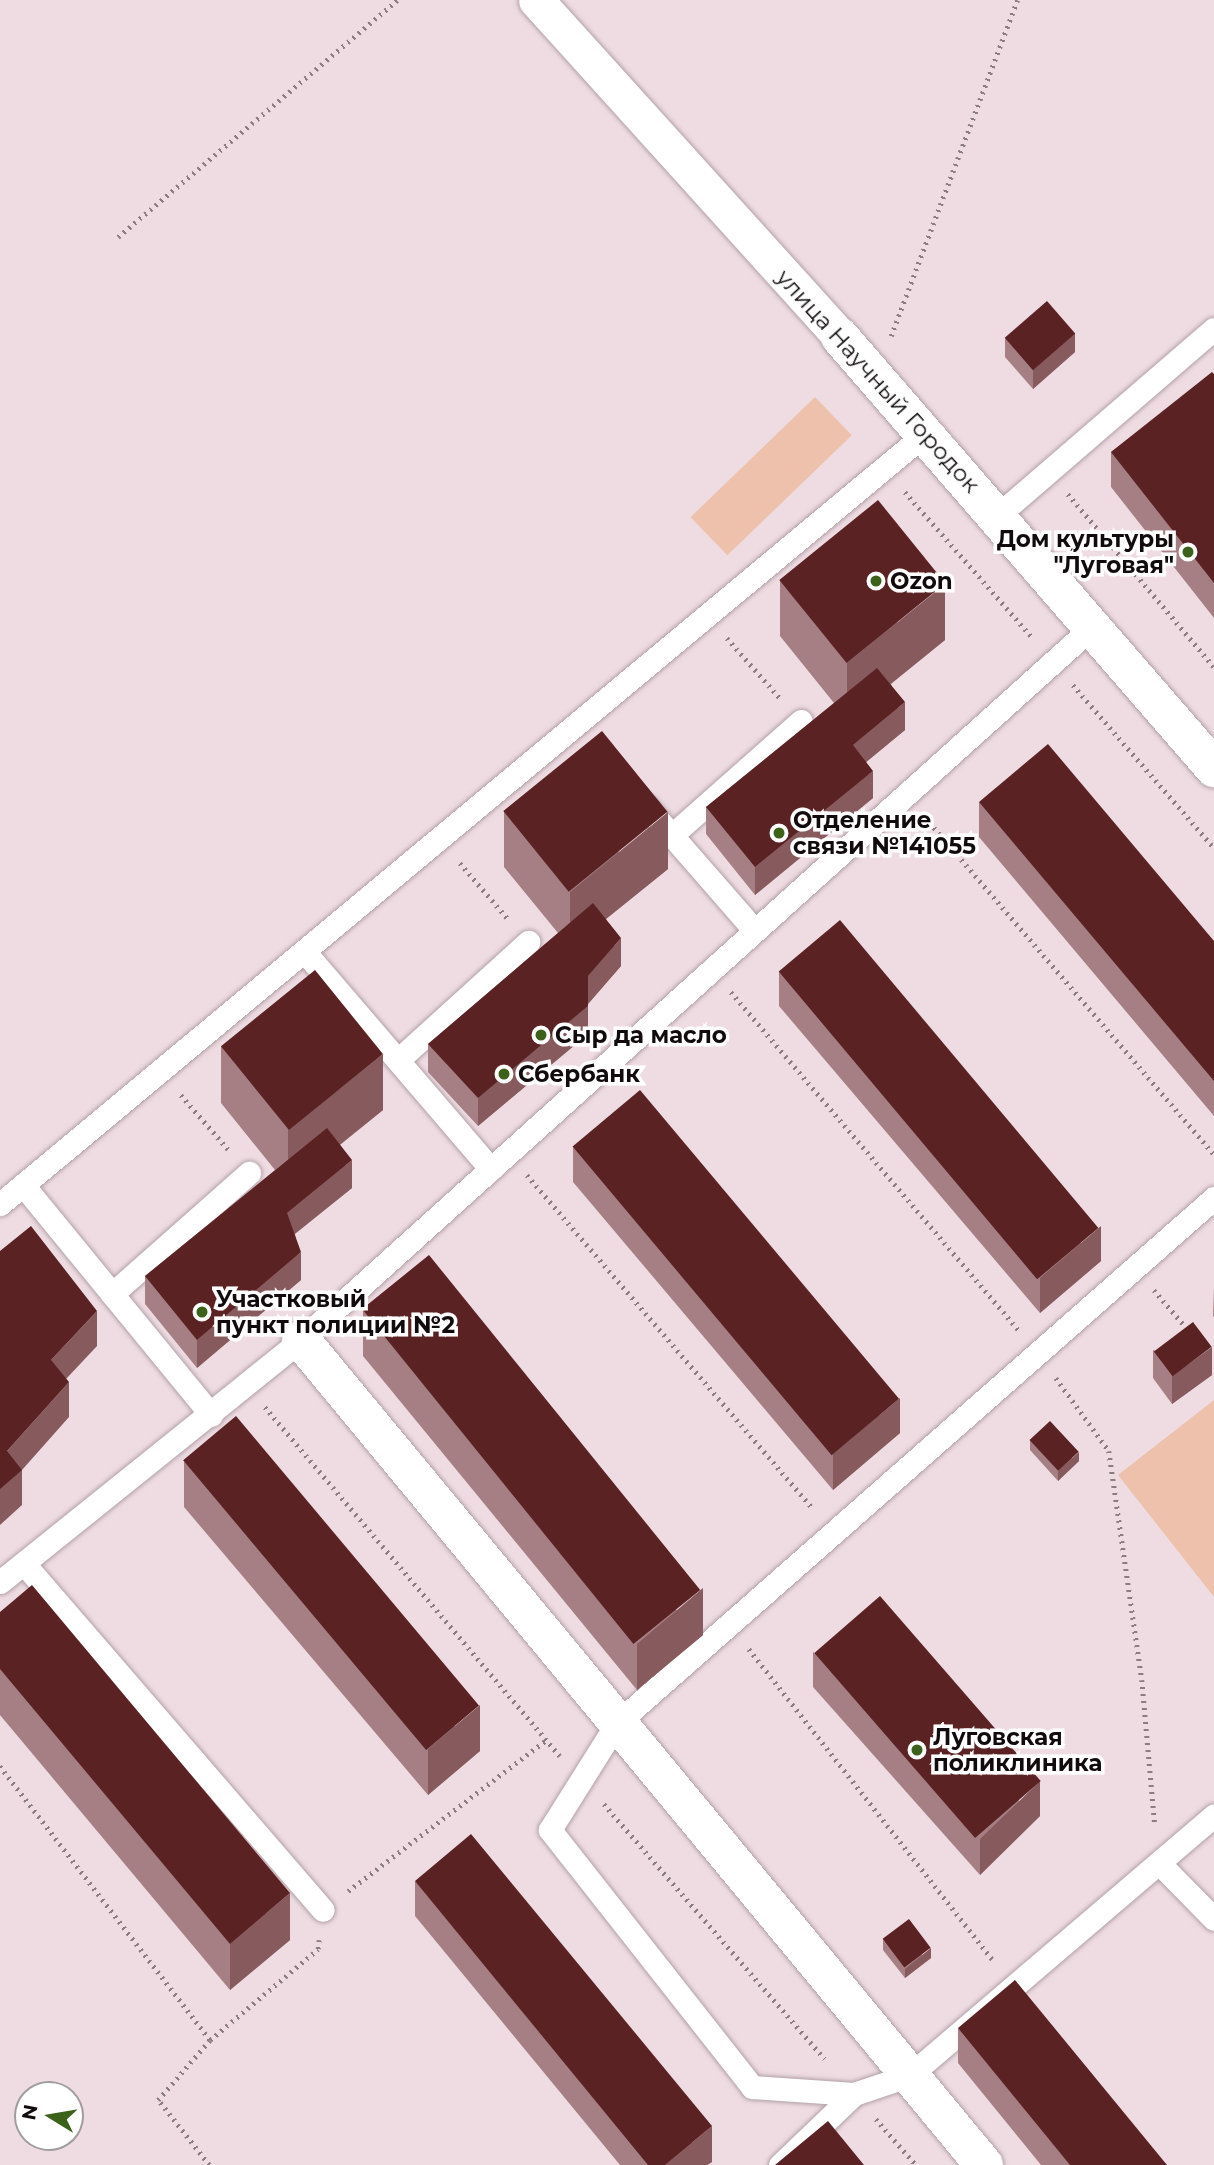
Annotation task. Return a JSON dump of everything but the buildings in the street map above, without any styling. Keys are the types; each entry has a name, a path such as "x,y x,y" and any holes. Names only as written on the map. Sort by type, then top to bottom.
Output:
{"street":[{"name":"улица Научный Городок","path":"536,0 876,376 1214,768"},
{"path":"301,1340 984,2165"}],"lane":[{"path":"997,516 1214,328"},
{"path":"0,1204 926,433"},
{"path":"0,1582 26,1566 301,1340 1093,627"},
{"path":"672,835 801,721"},
{"path":"576,725 594,746"},
{"path":"630,787 755,931"},
{"path":"398,1060 528,942"},
{"path":"304,951 491,1169"},
{"path":"112,1294 249,1173"},
{"path":"23,1185 211,1415"},
{"path":"1214,1198 617,1723 550,1830 752,2087 854,2094 910,2075 1214,1815"},
{"path":"26,1566 323,1910"},
{"path":"1158,1863 1214,1919"},
{"path":"780,2165 854,2094"}],"path":[{"path":"118,237 397,0"},
{"path":"876,376 1017,0"},
{"path":"884,467 1214,848"},
{"path":"1049,472 1214,667"},
{"path":"707,615 801,721"},
{"path":"906,795 1214,1154"},
{"path":"439,839 528,942"},
{"path":"712,971 1038,1353 1109,1451 1142,1680 1158,1863"},
{"path":"160,1071 249,1173"},
{"path":"508,1154 833,1533"},
{"path":"1135,1268 1196,1340"},
{"path":"246,1385 545,1741 583,1780 916,2165"},
{"path":"730,1624 1014,1987"},
{"path":"209,2165 158,2100 210,2040 318,1949 323,1910 545,1741"},
{"path":"0,1766 210,2040"}],"shaded area":[{"path":"815,397 852,435 727,555 691,517"},
{"path":"1214,1400 1214,1597 1118,1475"}],"place":[{"name":"Дом культуры \"Луговая\"","path":"1188,552"},
{"name":"Ozon","path":"876,581"},
{"name":"Отделение связи №141055","path":"779,833"},
{"name":"Сыр да масло","path":"541,1035"},
{"name":"Сбербанк","path":"504,1074"},
{"name":"Участковый пункт полиции №2","path":"202,1312"},
{"name":"Луговская поликлиника","path":"917,1750"}]}
